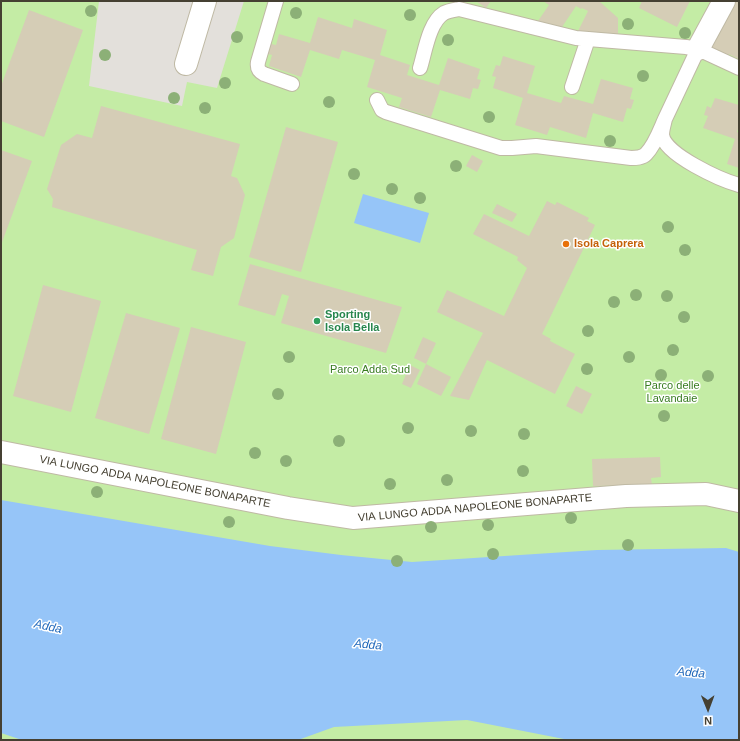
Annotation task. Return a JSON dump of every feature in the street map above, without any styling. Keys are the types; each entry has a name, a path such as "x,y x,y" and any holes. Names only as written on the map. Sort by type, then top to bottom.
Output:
{"street":[{"path":"186,64 205,1"},
{"path":"698,49 724,1"},
{"name":"VIA LUNGO ADDA NAPOLEONE BONAPARTE","path":"1,452 288,508 353,518 626,496 706,494 739,501"}],"lane":[{"path":"276,1 257,67 260,72 264,74 292,84"},
{"path":"420,68 433,26 438,18 444,13 459,9 576,38 698,49 739,68"},
{"path":"572,87 588,39"},
{"path":"377,100 378,105 386,112 502,148 536,146 639,158 646,155 650,148 698,49"},
{"path":"665,119 662,136 673,150 714,176 739,185"}],"green space":[{"name":"Parco Adda Sud","path":"1,1 739,1 739,740 1,740"}],"shaded area":[{"path":"99,1 244,1 217,88 187,82 182,106 89,86"}],"water":[{"path":"363,194 429,213 420,243 354,223"},
{"name":"Adda","path":"1,500 270,546 412,562 597,550 726,548 739,552 739,740 569,740 467,720 334,727 298,740 22,740 1,733"}],"building":[{"path":"476,1 491,1 486,8"},
{"path":"543,1 599,1 618,18 618,34 578,31 588,11 576,6 562,27 538,21 549,5"},
{"path":"642,1 690,1 677,27 639,8"},
{"path":"733,1 739,1 739,59 729,54 728,57 708,48"},
{"path":"29,10 83,30 44,137 1,121 1,86"},
{"path":"318,17 352,28 354,19 387,30 380,55 410,65 407,75 439,85 448,58 480,69 477,79 481,80 478,89 473,88 470,99 440,90 431,117 399,107 402,98 367,87 375,60 342,50 339,59 310,50 301,77 269,66 272,55 268,54 271,44 276,45 279,34 310,43"},
{"path":"503,56 535,66 527,93 561,103 564,96 593,104 601,79 633,88 630,99 634,100 631,109 627,108 623,122 593,113 586,138 550,127 547,135 515,125 523,98 493,88 496,77 492,76 496,65 500,66"},
{"path":"715,98 739,105 739,126 737,132 739,133 739,168 727,164 735,139 703,128 708,116 704,115 707,106 711,108"},
{"path":"101,106 240,144 231,176 237,178 245,195 234,238 221,247 213,276 191,270 197,250 52,207 53,199 47,189 61,145 77,134 92,138"},
{"path":"286,127 338,142 301,272 249,257"},
{"path":"1,150 32,161 1,245"},
{"path":"472,155 483,161 477,172 466,166"},
{"path":"547,201 555,205 557,202 589,218 587,221 595,225 542,334 551,339 550,341 575,354 555,394 487,360 469,400 450,396 483,333 437,312 447,290 504,316 527,268 517,260 518,257 473,234 484,214 529,236"},
{"path":"497,204 517,214 512,222 492,213"},
{"path":"250,264 402,307 386,353 281,323 289,296 282,294 275,316 238,305"},
{"path":"43,285 101,301 71,412 13,396"},
{"path":"126,313 180,328 149,434 95,418"},
{"path":"191,327 246,342 216,454 161,439"},
{"path":"423,337 436,343 426,364 414,358"},
{"path":"426,364 451,377 441,396 417,384"},
{"path":"410,365 420,370 411,388 402,384"},
{"path":"576,386 592,394 582,414 566,406"},
{"path":"660,457 661,477 651,478 652,485 593,486 592,459"}],"place":[{"name":"Isola Caprera","path":"566,244"},
{"name":"Sporting Isola Bella","path":"317,321"}],"park label":[{"name":"Parco delle Lavandaie","path":"672,392"}]}
